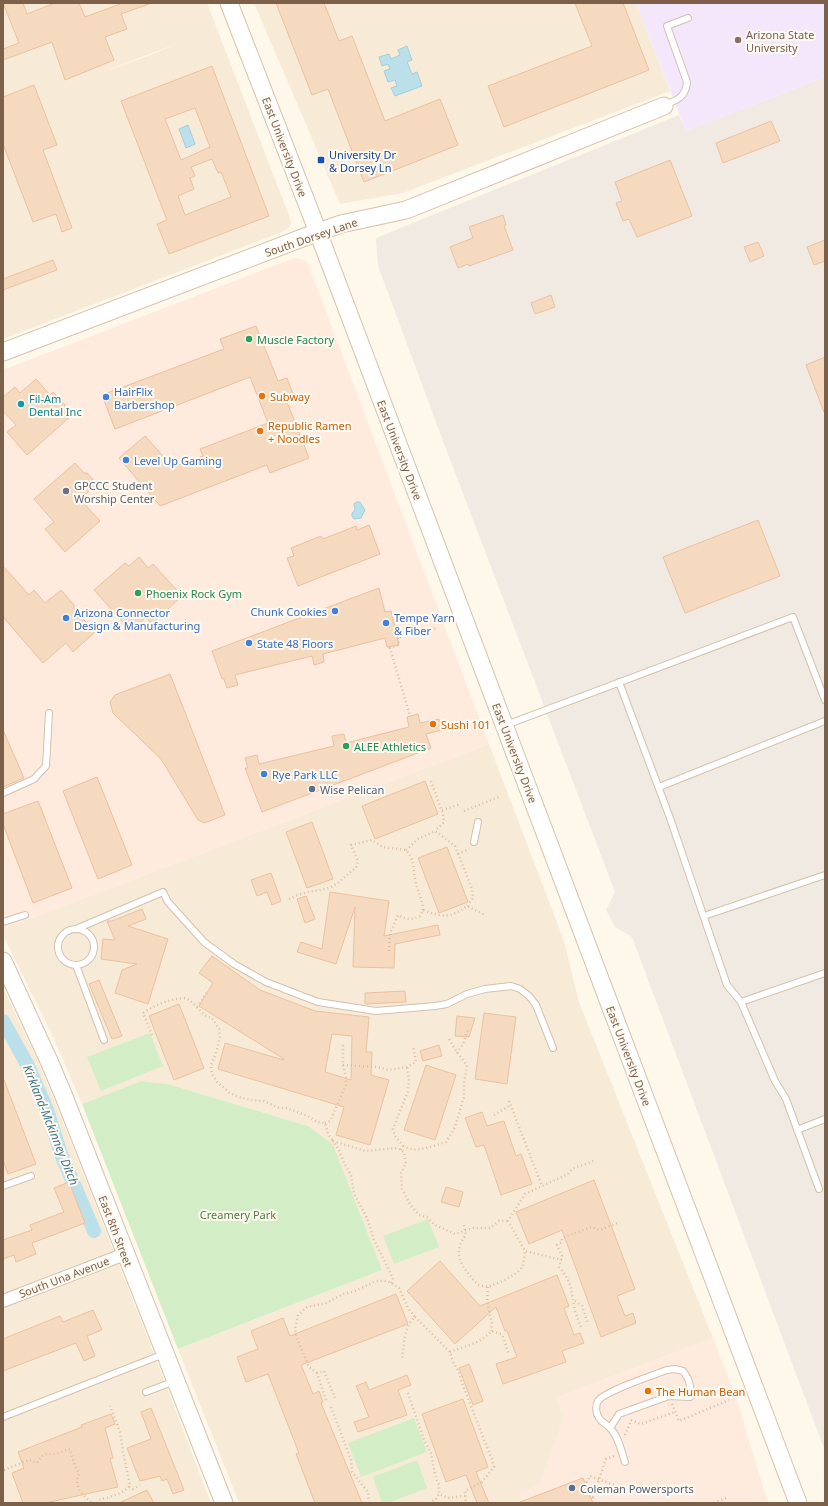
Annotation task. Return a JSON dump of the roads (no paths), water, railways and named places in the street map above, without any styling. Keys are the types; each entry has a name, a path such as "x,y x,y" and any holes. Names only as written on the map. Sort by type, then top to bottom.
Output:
{"main road":[{"name":"East University Drive","path":"229,3 318,232 798,1503"},
{"name":"South Dorsey Lane","path":"3,352 318,232 341,224 406,210 664,106"},
{"name":"East 8th Street","path":"3,962 52,1067 224,1503"}],"street":[{"name":"South Una Avenue","path":"3,1301 125,1254"}],"lane":[{"path":"664,106 676,101 684,95 687,82 667,26 688,18"},
{"path":"504,725 793,617 825,700"},
{"path":"619,682 659,787 728,985 741,1002 775,1081 786,1098 819,1190"},
{"path":"3,793 34,779 46,766 49,713"},
{"path":"659,787 825,721"},
{"path":"475,845 478,822"},
{"path":"704,916 825,875"},
{"path":"76,929 82,930 91,937 94,949 89,960 84,964 76,966 66,963 59,954 58,942 65,933 162,892 168,902 204,942 234,964 266,982 318,1002 376,1011 447,1004 467,994 485,989 511,986 520,989 530,996 536,1005 553,1048"},
{"path":"3,922 25,915"},
{"path":"76,966 104,1040"},
{"path":"741,1002 825,973"},
{"path":"797,1130 825,1119"},
{"path":"3,1186 31,1176"},
{"path":"3,1417 164,1354"},
{"path":"610,1428 619,1414 669,1396 690,1397 691,1385 688,1377 683,1371 675,1369 667,1370 609,1393 599,1400 596,1409 598,1417 610,1428 617,1438 625,1462"},
{"path":"146,1392 175,1381"}],"water":[{"path":"407,46 412,60 407,62 412,74 417,72 422,86 395,96 391,88 397,86 395,80 388,82 384,71 390,69 388,64 382,66 379,57 389,54 391,59 400,55 398,50"},
{"path":"188,125 195,144 186,148 179,129"},
{"path":"356,502 360,502 365,510 361,518 354,519 352,513 355,510 354,504"}],"waterway":[{"name":"Kirkland-Mckinney Ditch","path":"3,1021 28,1066 47,1110 61,1154 94,1231"}],"place":[{"name":"Arizona State University","path":"738,40"},
{"name":"University Dr & Dorsey Ln","path":"321,160"},
{"name":"Muscle Factory","path":"249,339"},
{"name":"Subway","path":"262,396"},
{"name":"HairFlix Barbershop","path":"106,397"},
{"name":"Fil-Am Dental Inc","path":"21,404"},
{"name":"Republic Ramen + Noodles","path":"260,431"},
{"name":"Level Up Gaming","path":"126,460"},
{"name":"GPCCC Student Worship Center","path":"66,491"},
{"name":"Phoenix Rock Gym","path":"138,593"},
{"name":"Chunk Cookies","path":"335,611"},
{"name":"Arizona Connector Design & Manufacturing","path":"66,618"},
{"name":"Tempe Yarn & Fiber","path":"386,623"},
{"name":"State 48 Floors","path":"249,643"},
{"name":"Sushi 101","path":"433,724"},
{"name":"ALEE Athletics","path":"346,746"},
{"name":"Rye Park LLC","path":"264,774"},
{"name":"Wise Pelican","path":"312,789"},
{"name":"The Human Bean","path":"648,1391"},
{"name":"Coleman Powersports","path":"572,1488"}],"park label":[{"name":"Creamery Park","path":"238,1214"}]}
